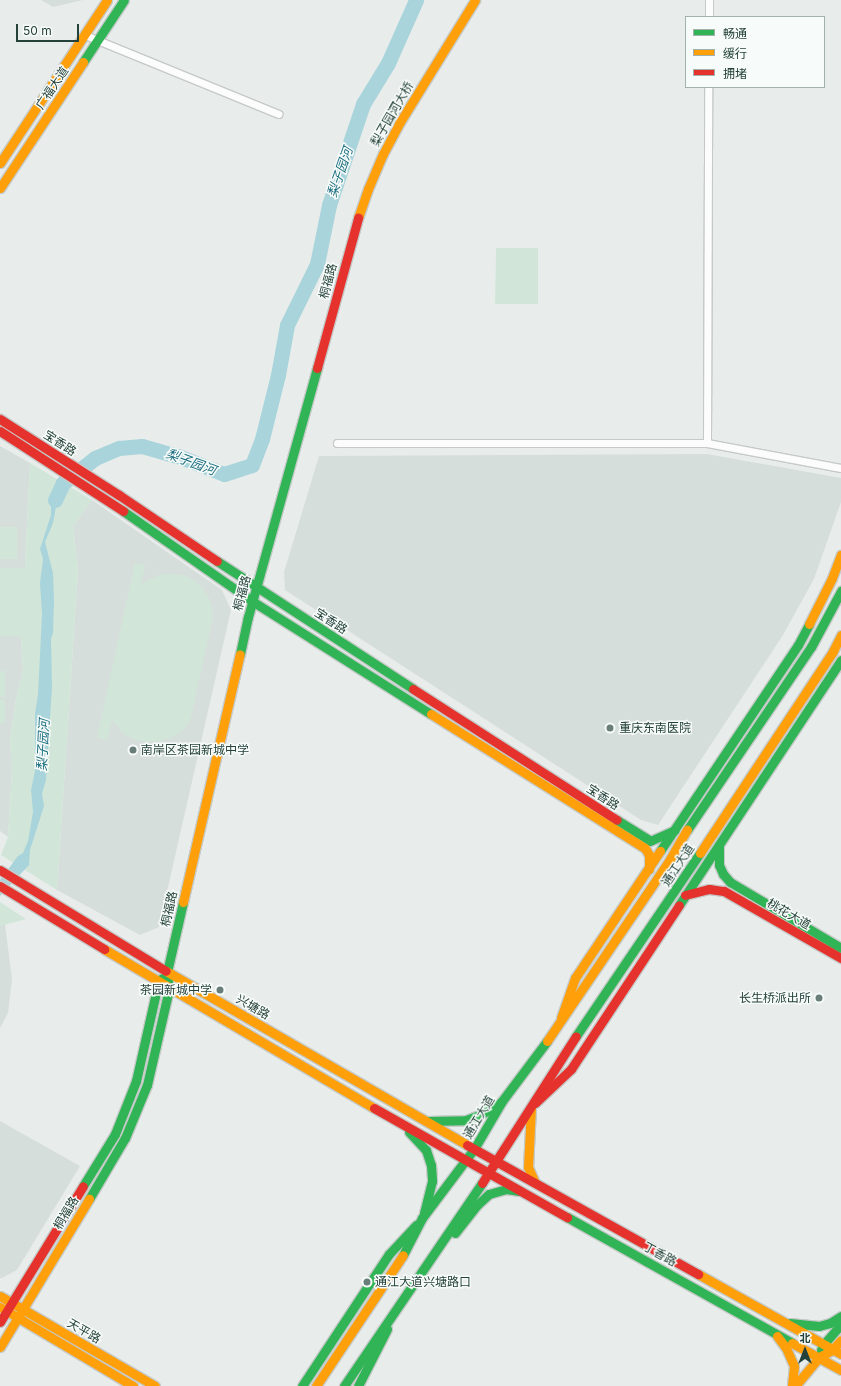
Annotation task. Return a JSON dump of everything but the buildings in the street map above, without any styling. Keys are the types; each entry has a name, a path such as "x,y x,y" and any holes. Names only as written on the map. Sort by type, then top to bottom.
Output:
{"street":[{"name":"广福大道","path":"0,163 107,0"},
{"name":"广福大道","path":"0,188 124,0"},
{"name":"梨子园河大桥","path":"356,225 368,189 383,154 400,122 475,0"},
{"path":"709,0 709,16"},
{"path":"85,35 279,114"},
{"path":"707,443 708,88"},
{"name":"桐福路","path":"0,1347 19,1312 125,1138 147,1085 169,989 167,972 252,601 356,225"},
{"name":"宝香路","path":"0,419 119,495 648,845"},
{"name":"宝香路","path":"0,431 112,503 252,601 648,845"},
{"path":"337,443 707,443 841,468"},
{"name":"通江大道","path":"557,1028 575,978 798,645 832,578 841,555"},
{"name":"通江大道","path":"302,1386 389,1254 422,1218 466,1161 502,1101 557,1028 666,865 688,829 811,647 841,591"},
{"name":"通江大道","path":"344,1386 496,1162 561,1058 724,818 833,651 841,635"},
{"name":"通江大道","path":"531,1107 571,1069 841,660"},
{"path":"648,870 648,845 675,830"},
{"name":"桃花大道","path":"719,846 719,865 723,874 730,882 841,948"},
{"name":"兴塘路","path":"0,870 167,972 496,1162"},
{"path":"0,886 158,983 466,1161"},
{"name":"桃花大道","path":"685,895 709,889 724,891 841,958"},
{"name":"桐福路","path":"0,1322 6,1307 115,1134 136,1081 158,983 167,972"},
{"path":"426,1121 466,1120 482,1114 502,1101"},
{"path":"531,1107 528,1167 534,1183"},
{"path":"396,1120 421,1144 429,1156 432,1181 422,1218"},
{"name":"丁香路","path":"466,1161 489,1172 841,1370"},
{"name":"丁香路","path":"496,1162 841,1354"},
{"path":"433,1256 454,1235 482,1199 489,1194 506,1189 526,1193"},
{"name":"通江大道","path":"316,1386 403,1255 422,1218"},
{"name":"天平路","path":"0,1296 6,1307 19,1312 155,1386"},
{"name":"通江大道","path":"358,1386 402,1301"},
{"name":"天平路","path":"19,1312 133,1386"},
{"path":"783,1322 819,1326 830,1323 841,1316"},
{"path":"819,1357 823,1345 841,1324"},
{"path":"775,1332 792,1360 794,1373 793,1386"},
{"path":"793,1386 819,1357 832,1350 841,1340"}],"shaded area":[{"path":"41,0 83,0 53,7"},
{"path":"0,446 30,463 25,568 0,568"},
{"name":"重庆东南医院","path":"707,454 841,478 841,502 814,579 783,635 658,825 641,820 285,590 284,572 319,456"},
{"name":"南岸区茶园新城中学","path":"92,500 222,590 231,610 159,927 140,935 57,890 78,570 73,526"},
{"path":"0,636 21,636 23,671 16,699 10,739 12,769 8,837 0,831"},
{"path":"5,924 12,979 8,1013 0,1028 0,926"},
{"path":"0,1121 80,1166 17,1270 2,1278 0,1278"}],"green space":[{"path":"496,248 538,248 538,304 495,304"},
{"path":"30,463 92,500 73,526 78,570 57,890 1,855 8,837 12,769 10,739 16,699 23,671 21,636 0,636 0,568 25,568"},
{"path":"0,527 17,527 17,559 0,559"},
{"path":"135,563 145,565 141,584 159,575 184,575 195,581 203,588 209,598 212,608 213,617 190,721 184,729 174,736 160,741 145,742 133,739 124,734 112,720 107,740 97,738"},
{"path":"0,671 5,671 5,697 0,697"},
{"path":"0,700 5,700 5,723 0,723"},
{"path":"0,902 26,919 0,926"}],"water":[{"path":"60,481 68,486 64,488 58,496 53,523 45,542 53,573 54,601 53,633 51,639 52,687 46,780 42,794 44,806 30,850 29,865 0,896 0,880 18,856 23,853 28,841 33,812 31,790 35,771 35,713 38,695 42,614 40,583 43,559 40,549 51,515 51,499"}],"waterway":[{"name":"梨子园河","path":"55,500 63,483 95,458 119,448 142,446 178,456 224,474 252,465 262,439 278,375 287,325 317,264 329,205 363,104 388,63 416,0"}],"traffic: fast":[{"path":"83,62 124,0"},
{"path":"240,654 248,617 317,368"},
{"path":"123,511 252,601 431,714"},
{"path":"217,561 413,689"},
{"path":"687,830 811,647 841,591"},
{"path":"660,851 798,645 809,624"},
{"path":"679,905 841,660"},
{"path":"617,820 650,841 675,830"},
{"path":"719,846 719,865 723,874 730,882 841,948"},
{"path":"576,1036 700,853"},
{"path":"89,1199 125,1138 147,1085 169,989 167,972 183,902"},
{"path":"83,1186 115,1134 136,1081 158,983 162,978"},
{"path":"403,1255 422,1218 474,1149 502,1101 547,1041"},
{"path":"427,1121 466,1120 482,1114 501,1102"},
{"path":"409,1132 426,1150 431,1165 432,1181 424,1213"},
{"path":"344,1386 482,1183"},
{"path":"455,1233 477,1205 489,1194 506,1189 518,1191"},
{"path":"567,1217 792,1343"},
{"path":"302,1386 389,1254 416,1225"},
{"path":"790,1323 819,1326 830,1323 841,1316"},
{"path":"821,1350 823,1345 841,1324"},
{"path":"358,1386 387,1329"}],"traffic: slow":[{"path":"0,163 107,0"},
{"path":"358,218 368,189 383,154 400,122 475,0"},
{"path":"0,188 83,62"},
{"path":"809,624 832,578 841,555"},
{"path":"700,853 833,651 841,635"},
{"path":"183,902 240,654"},
{"path":"431,714 645,848 649,855 649,869"},
{"path":"547,1041 670,859 687,830"},
{"path":"561,1018 575,978 660,851"},
{"path":"104,949 374,1108"},
{"path":"166,971 467,1145"},
{"path":"531,1108 528,1167 535,1183"},
{"path":"0,1347 89,1199"},
{"path":"316,1386 403,1255"},
{"path":"698,1274 841,1354"},
{"path":"0,1296 155,1386"},
{"path":"0,1307 133,1386"},
{"path":"777,1336 786,1348 794,1366 792,1386"},
{"path":"795,1386 819,1357 832,1350 841,1340"},
{"path":"792,1343 841,1370"}],"traffic: jam":[{"path":"317,368 358,218"},
{"path":"0,419 119,495 217,561"},
{"path":"0,431 123,511"},
{"path":"413,689 617,820"},
{"path":"0,870 166,971"},
{"path":"0,886 104,949"},
{"path":"685,895 709,889 724,891 841,958"},
{"path":"535,1103 571,1069 679,905"},
{"path":"482,1183 576,1036"},
{"path":"374,1108 567,1217"},
{"path":"467,1145 698,1274"},
{"path":"0,1322 83,1186"}],"place":[{"name":"重庆东南医院","path":"610,728"},
{"name":"南岸区茶园新城中学","path":"133,750"},
{"name":"茶园新城中学","path":"220,990"},
{"name":"长生桥派出所","path":"819,998"},
{"name":"通江大道兴塘路口","path":"367,1282"}]}
